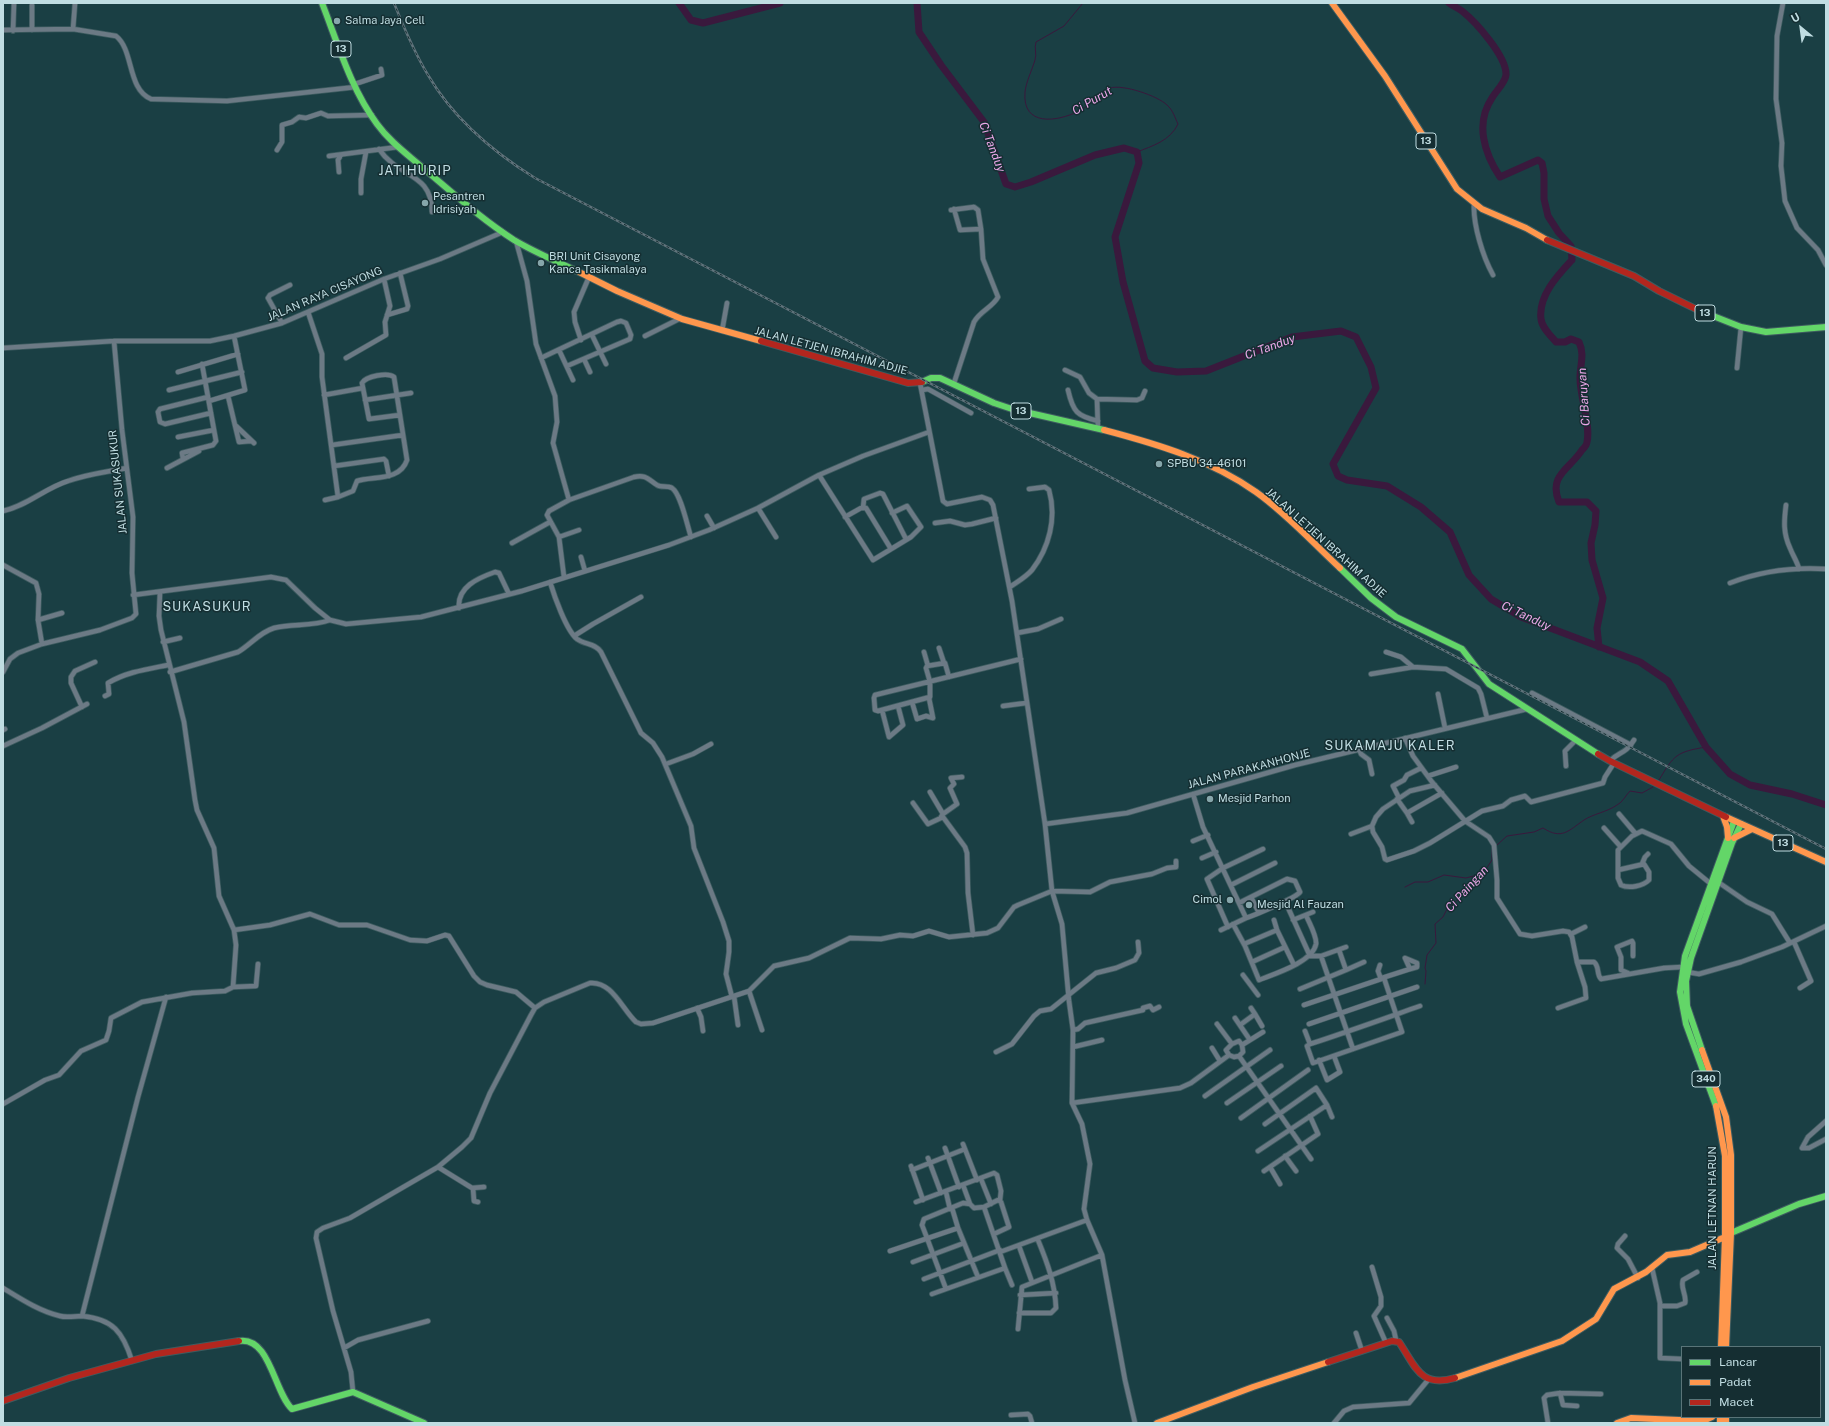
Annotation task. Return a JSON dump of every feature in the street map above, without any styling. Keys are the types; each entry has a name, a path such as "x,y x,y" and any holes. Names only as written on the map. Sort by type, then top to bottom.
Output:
{"main road":[{"name":"13","path":"322,3 356,85"},
{"name":"13","path":"1332,3 1385,76 1452,183 1462,195 1474,204 1552,242 1634,276 1659,291 1706,314 1741,328 1766,332 1826,327"},
{"name":"JALAN LETJEN IBRAHIM ADJIE","path":"356,85 364,103 378,126 398,147 440,184 516,241 589,277 681,318 722,331 921,386 931,378 940,378 954,383 994,403 1012,409 1145,441 1194,459 1223,472 1249,488 1282,513 1379,605 1396,617 1462,649 1489,684 1612,762 1723,816"},
{"name":"13","path":"1723,816 1826,862"},
{"path":"1723,816 1731,838 1752,829"},
{"name":"JALAN LETNAN HARUN","path":"1721,1346 1727,1144 1715,1102 1692,1043 1682,1008 1680,992 1682,968 1718,882 1731,838 1734,821"},
{"name":"JALAN LETNAN HARUN","path":"1726,1346 1731,1233 1726,1117 1687,1006 1686,991 1687,972 1694,942 1711,884 1731,838 1741,824"},
{"path":"1731,1233 1793,1206 1826,1196"},
{"path":"1157,1423 1172,1421 1212,1402 1396,1340 1400,1342 1421,1374 1428,1380 1436,1382 1452,1379 1562,1341 1596,1319 1602,1313 1608,1297 1614,1289 1638,1278 1666,1255 1690,1252 1725,1237"},
{"path":"3,1400 69,1378 163,1353 246,1340 255,1344 266,1359 285,1403 292,1409 309,1406 343,1393 353,1392 424,1423"},
{"path":"1619,1422 1631,1418 1703,1421 1710,1418"}],"street":[{"path":"13,31 14,3"},
{"path":"73,29 75,3"},
{"path":"1783,3 1777,36 1776,99 1782,143 1781,166 1786,202 1790,215 1797,228 1818,250 1826,265"},
{"path":"32,5 32,30"},
{"path":"3,30 73,29 112,35 119,39 123,45 142,94 151,99 227,101 356,85 382,75 381,68"},
{"path":"277,150 282,142 282,125 292,122 299,117 306,118 321,113 328,116 372,116"},
{"path":"329,156 398,147"},
{"path":"379,149 391,163 425,186 432,199 432,212"},
{"path":"360,193 366,152"},
{"path":"339,172 338,160 341,155"},
{"path":"1474,204 1475,219 1484,254 1493,275"},
{"path":"954,383 977,315 995,302 998,297 983,259 980,213 977,208 974,207 952,210 960,230 981,229"},
{"name":"JALAN RAYA CISAYONG","path":"3,348 114,342 210,340 234,336 282,323 384,279 454,253 503,232"},
{"path":"516,241 527,281 535,338 540,358 555,396 557,422 553,443 570,500"},
{"path":"387,315 403,311 407,309 408,306 400,273"},
{"path":"581,340 575,322 574,312 589,277"},
{"path":"346,358 385,337 385,322 390,306 384,279"},
{"path":"282,323 268,298 270,295 290,285"},
{"path":"722,331 727,303"},
{"path":"308,312 322,354 322,377 338,498"},
{"path":"645,336 681,318"},
{"path":"540,358 617,322 620,321 626,323 632,335 631,338 567,366"},
{"path":"1737,368 1741,328"},
{"path":"592,335 606,364"},
{"path":"211,413 165,424 160,422 158,412 160,409 228,396 245,390 234,336"},
{"name":"JALAN SUKASUKUR","path":"3,672 14,655 42,644 80,636 135,617 137,611 133,595 133,516 126,468 114,342"},
{"path":"559,350 573,380"},
{"path":"178,372 238,354"},
{"path":"584,359 590,372"},
{"path":"167,468 183,460 182,453 207,447 216,443 202,364"},
{"path":"1065,370 1080,377 1089,393 1097,399 1137,400 1142,398 1145,391"},
{"path":"169,390 242,372"},
{"path":"325,500 338,498 353,491 357,481 389,476 403,467 407,460 396,382 391,375 366,378 362,383 369,419 400,415"},
{"path":"921,386 971,413"},
{"path":"921,386 943,501 947,504 986,498 993,505 996,518 1010,587 1017,633 1026,703 1045,824 1052,891 1062,924 1073,1030 1072,1103 1082,1124 1090,1164 1084,1209 1087,1220 1102,1255 1125,1380 1135,1423"},
{"path":"324,395 363,388"},
{"path":"1068,390 1076,413 1085,418 1098,421"},
{"path":"365,400 411,393"},
{"path":"228,396 234,424 239,442 253,442 234,424"},
{"path":"1097,399 1098,429"},
{"path":"178,437 214,430"},
{"path":"170,672 238,652 247,647 265,632 274,628 330,620 346,624 393,618 421,617 460,608 585,571 691,537 714,528 758,508 819,475 863,456 929,432"},
{"path":"332,445 403,435"},
{"path":"334,466 384,459 386,461 389,476"},
{"path":"3,511 27,503 40,494 68,480 126,468"},
{"path":"819,475 873,560 906,539 921,527 907,506 892,514"},
{"path":"564,577 560,537 550,522 547,512 570,500 634,477 645,476 659,486 671,487 677,494 691,537"},
{"path":"1010,587 1031,570 1046,546 1050,534 1052,517 1049,490 1045,488 1029,490"},
{"path":"863,508 864,499 882,493 906,539"},
{"path":"1786,505 1783,526 1784,534 1799,569"},
{"path":"758,508 776,537"},
{"path":"845,517 863,508"},
{"path":"863,508 866,508 891,549"},
{"path":"707,516 714,528"},
{"path":"935,523 950,521 972,524 996,518"},
{"path":"512,543 550,522"},
{"path":"560,537 579,530"},
{"path":"581,557 585,571"},
{"path":"4,568 36,583 39,594 38,620 42,644"},
{"path":"1730,583 1782,569 1826,570"},
{"path":"460,608 458,600 468,586 475,580 495,572 499,573 509,594"},
{"path":"133,595 256,578 280,578 286,580 315,608 330,620"},
{"path":"550,582 568,628 574,636 584,643 597,647 601,652 641,733 656,747 666,764 691,826 694,848 723,922 730,952 726,974 733,996 738,1025"},
{"path":"160,592 159,616 163,642 184,722 198,810 214,848 220,896 234,930 236,945 233,987"},
{"path":"574,636 641,597"},
{"path":"38,620 62,614"},
{"path":"1017,633 1038,629 1061,619"},
{"path":"163,642 180,638"},
{"path":"939,648 944,663 946,664 949,677"},
{"path":"912,702 917,719 926,716 933,718 929,698 931,695 930,682 926,668 928,666 924,652"},
{"path":"1386,652 1401,657 1413,667"},
{"path":"929,698 878,711 875,710 875,695 1020,659"},
{"path":"82,707 71,683 71,677 75,671 95,662"},
{"path":"928,666 944,663"},
{"path":"104,696 109,693 108,683 139,671 168,665"},
{"path":"1371,674 1413,667 1446,669 1475,686 1481,694 1487,718"},
{"path":"1532,693 1631,745"},
{"path":"1438,694 1445,728"},
{"path":"1003,706 1026,703"},
{"path":"3,746 87,704"},
{"path":"882,710 889,737 903,726 898,706"},
{"name":"JALAN PARAKANHONJE","path":"1045,824 1126,812 1359,749 1527,709"},
{"path":"1405,738 1421,768 1435,785 1465,821 1489,837 1495,847 1497,898 1517,931 1527,936 1563,931 1570,934 1585,927"},
{"path":"1566,766 1565,751 1576,740"},
{"path":"1372,826 1375,836 1382,847 1384,857 1387,860 1414,851 1430,843 1482,811 1503,806 1511,800 1524,796 1531,802 1603,783 1614,757 1623,753 1634,740"},
{"path":"666,764 693,754 711,744"},
{"path":"1359,749 1361,754 1369,760 1372,774"},
{"path":"1428,776 1456,767"},
{"path":"1412,822 1391,787 1404,780 1407,775 1421,768"},
{"path":"913,803 928,824 957,804 950,788 954,784 951,778 962,776"},
{"path":"1351,834 1372,826 1380,811 1410,791 1435,785"},
{"path":"930,792 942,815 966,850 968,893 973,935"},
{"path":"1406,813 1442,793"},
{"path":"1192,794 1203,827 1246,918"},
{"path":"1619,814 1636,833"},
{"path":"1604,828 1620,846"},
{"path":"1642,864 1646,866 1649,880 1633,886 1627,887 1621,885 1618,878 1617,853 1620,846 1636,833 1644,832 1671,844 1689,866 1711,884"},
{"path":"1193,841 1208,835"},
{"path":"1259,980 1244,944 1230,925 1207,880 1223,868 1263,850"},
{"path":"1202,858 1216,852"},
{"path":"1618,870 1642,864 1648,854"},
{"path":"1231,885 1275,863"},
{"path":"353,1392 351,1372 333,1311 316,1238 317,1232 323,1228 350,1218 438,1167 452,1157 471,1138 490,1093 535,1008 564,994 595,982 611,992 630,1017 641,1024 662,1020 749,991 774,966 809,958 850,938 881,939 900,935 913,936 929,932 949,938 993,931 1003,923 1014,907 1052,891 1088,893 1110,882 1152,874 1177,864"},
{"path":"1221,930 1300,893 1295,881 1289,879 1239,903"},
{"path":"1718,882 1747,902 1772,914 1792,942 1811,981 1800,988"},
{"path":"1251,897 1259,913"},
{"path":"1285,901 1310,956"},
{"path":"1293,920 1313,912"},
{"path":"234,930 270,924 310,914 339,926 367,925 410,940 427,941 445,935 449,936 474,976 480,982 512,990 535,1008"},
{"path":"1250,985 1310,956 1315,948 1316,940 1306,915"},
{"path":"1274,920 1277,930 1294,965"},
{"path":"1687,972 1702,974 1741,962 1792,942 1826,926"},
{"path":"1244,944 1277,930"},
{"path":"1558,1008 1586,998 1585,987 1570,934"},
{"path":"1628,973 1621,970 1621,957 1617,947 1632,941 1632,956"},
{"path":"996,1052 1012,1044 1034,1016 1040,1012 1051,1009 1068,993 1093,977 1096,973 1116,968 1135,960 1139,953 1138,942"},
{"path":"1252,962 1285,947"},
{"path":"1310,956 1321,956 1346,947"},
{"path":"1339,950 1346,970"},
{"path":"1321,956 1353,1049"},
{"path":"1300,989 1364,962"},
{"path":"1578,962 1594,962 1597,966 1601,979 1628,973 1664,968 1682,968"},
{"path":"3,1104 45,1080 59,1075 81,1051 106,1040 110,1031 110,1021 113,1016 138,1003 166,997 192,993 225,991 233,987 256,986 258,964"},
{"path":"1380,965 1378,971 1390,996 1396,1015 1402,1032 1313,1062 1307,1046 1310,1044 1347,1032 1396,1015 1420,1006"},
{"path":"1304,1005 1410,969"},
{"path":"1243,975 1258,995"},
{"path":"1309,1024 1417,987"},
{"path":"749,991 762,1030"},
{"path":"82,1316 138,1097 166,997"},
{"path":"1073,1030 1078,1029 1085,1023 1143,1010 1143,1008 1150,1006 1153,1010 1159,1007"},
{"path":"698,1008 703,1031"},
{"path":"1251,1008 1262,1026"},
{"path":"1240,1025 1255,1014"},
{"path":"1235,1018 1250,1040"},
{"path":"1217,1024 1232,1044"},
{"path":"1305,1031 1310,1044"},
{"path":"1242,1045 1263,1032"},
{"path":"1073,1047 1102,1040"},
{"path":"1235,1041 1239,1041 1242,1045 1243,1052 1239,1056 1234,1057 1229,1055 1226,1050 1232,1044 1235,1041"},
{"path":"1212,1048 1220,1061"},
{"path":"1205,1096 1270,1050"},
{"path":"1072,1103 1180,1088 1191,1083 1229,1055"},
{"path":"1239,1056 1312,1159"},
{"path":"1320,1060 1327,1080 1340,1072 1334,1056"},
{"path":"1227,1103 1281,1066"},
{"path":"1241,1118 1308,1070"},
{"path":"1265,1124 1316,1088 1327,1105 1332,1117"},
{"path":"1258,1151 1327,1105"},
{"path":"1264,1171 1301,1144 1318,1134 1310,1116"},
{"path":"1826,1121 1808,1137 1802,1148 1809,1148 1826,1139"},
{"path":"923,1200 912,1168 929,1161 948,1156 964,1147 991,1204"},
{"path":"945,1148 961,1186 970,1204 974,1208 984,1207 1000,1200"},
{"path":"1285,1156 1296,1171"},
{"path":"929,1161 941,1193"},
{"path":"438,1167 473,1188 484,1187"},
{"path":"1270,1167 1280,1184"},
{"path":"916,1202 994,1173 1001,1191 1000,1200 1009,1227 994,1234"},
{"path":"473,1188 474,1201 478,1202"},
{"path":"946,1192 958,1228 978,1277"},
{"path":"946,1289 941,1272 922,1225 922,1221 963,1203 970,1204"},
{"path":"984,1207 1012,1285"},
{"path":"924,1279 1000,1251 1038,1240 1087,1220"},
{"path":"890,1251 958,1228"},
{"path":"1624,1236 1617,1248 1628,1259 1638,1278"},
{"path":"1019,1313 1053,1312 1056,1308 1056,1294 1051,1274 1038,1240"},
{"path":"913,1262 964,1243"},
{"path":"1019,1246 1032,1282"},
{"path":"1018,1329 1020,1295 1022,1287 1051,1274 1102,1255"},
{"path":"1372,1267 1381,1297 1381,1306 1374,1316 1386,1343"},
{"path":"932,1294 1005,1268"},
{"path":"1652,1268 1660,1306 1660,1358 1681,1359"},
{"path":"1660,1306 1677,1306 1684,1303 1685,1296 1682,1286 1683,1280 1697,1272"},
{"path":"3,1288 43,1311 61,1317 82,1316 98,1319 113,1326 126,1343 132,1361"},
{"path":"1020,1295 1056,1294"},
{"path":"1387,1318 1394,1331 1396,1340"},
{"path":"344,1348 358,1340 428,1321"},
{"path":"1356,1333 1362,1351"},
{"path":"1334,1423 1344,1411 1353,1407 1409,1403 1428,1380"},
{"path":"1560,1393 1563,1405 1577,1406"},
{"path":"1547,1419 1545,1396 1560,1393 1601,1394"},
{"path":"1011,1415 1028,1414 1032,1423"}],"waterway":[{"name":"Ci Tanduy","path":"679,3 691,20 703,23 780,3"},
{"name":"Ci Tanduy","path":"917,3 919,32 941,65 984,122 1006,184 1015,187 1031,182 1095,155 1124,148 1137,152 1139,163 1115,237 1123,282 1145,361 1153,368 1177,372 1206,371 1292,337 1341,331 1356,337 1371,367 1376,388 1333,464 1338,476 1347,480 1387,486 1421,507 1450,532 1469,575 1491,599 1521,617 1640,662 1668,681 1706,747 1730,774 1750,785 1792,794 1826,805"},
{"name":"Ci Purut","path":"1083,3 1064,26 1036,42 1036,58 1025,92 1026,103 1029,111 1035,116 1043,119 1051,119 1061,118 1083,109 1101,93 1110,88 1116,87 1131,89 1156,98 1169,107 1178,124 1175,130 1165,139 1137,152"},
{"name":"Ci Baruyan","path":"1449,3 1462,11 1490,40 1502,59 1505,68 1505,78 1492,98 1484,118 1484,138 1486,148 1494,168 1500,177 1538,160 1542,163 1544,173 1544,199 1548,216 1559,233 1571,246 1572,260 1550,286 1543,302 1541,319 1545,329 1556,342 1565,342 1571,339 1579,342 1582,351 1580,386 1587,419 1587,443 1558,479 1556,493 1559,502 1587,502 1596,511 1591,543 1592,560 1603,598 1597,628 1599,647"},
{"name":"Ci Paingan","path":"1659,780 1668,765 1677,756 1688,751 1706,747"},
{"name":"Ci Paingan","path":"1497,845 1507,836 1534,832 1543,828 1550,832 1560,834 1565,833 1588,818 1619,804 1630,791 1642,793 1653,787"},
{"name":"Ci Paingan","path":"1425,984 1427,955 1436,943 1435,924 1443,917 1447,909 1462,896 1467,888 1484,872 1492,860 1492,850"},
{"path":"1405,887 1415,882 1428,882 1444,875 1466,878 1481,874"}],"railway":[{"path":"394,3 418,58 449,106 489,145 519,168 535,178 1826,849"}],"traffic: fast":[{"path":"322,3 352,81 368,110 387,136 467,206 502,232 530,249 579,272"},
{"path":"1698,310 1741,327 1766,332 1826,327"},
{"path":"922,382 931,378 940,378 994,403 1012,409 1104,430"},
{"path":"1340,568 1371,598 1396,617 1462,649 1489,684 1598,754"},
{"path":"1716,1106 1686,1024 1680,992 1685,956 1734,821"},
{"path":"1702,1050 1687,1006 1686,981 1691,958 1732,843 1741,824"},
{"path":"1731,1233 1799,1204 1826,1196"},
{"path":"239,1341 249,1342 258,1347 265,1356 280,1390 292,1409 353,1392 424,1423"}],"traffic: slow":[{"path":"1332,3 1385,76 1457,189 1482,209 1526,228 1547,240"},
{"path":"579,272 617,291 682,319 761,341"},
{"path":"1104,430 1183,454 1239,481 1256,492 1278,510 1340,568"},
{"path":"1723,816 1727,827 1728,838"},
{"path":"1726,817 1826,862"},
{"path":"1734,838 1752,829"},
{"path":"1702,1050 1726,1117 1731,1155 1731,1233 1726,1346"},
{"path":"1716,1106 1725,1156 1725,1237 1721,1346"},
{"path":"1455,1378 1562,1341 1596,1319 1614,1289 1646,1272 1667,1255 1690,1252 1725,1237"},
{"path":"1157,1423 1253,1387 1328,1362"},
{"path":"1617,1423 1631,1418 1703,1421 1710,1418"},
{"path":"1720,1418 1720,1423"},
{"path":"1726,1418 1726,1423"}],"traffic: jam":[{"path":"1547,240 1634,276 1659,291 1698,310"},
{"path":"761,341 908,383 922,382"},
{"path":"1598,754 1726,817"},
{"path":"3,1401 69,1378 156,1354 239,1341"},
{"path":"1328,1362 1392,1341 1399,1342 1415,1367 1426,1378 1434,1380 1455,1378"}],"place":[{"name":"Salma Jaya Cell","path":"337,21"},
{"name":"Pesantren Idrisiyah","path":"425,203"},
{"name":"BRI Unit Cisayong Kanca Tasikmalaya","path":"541,263"},
{"name":"SPBU 34-46101","path":"1159,464"},
{"name":"Mesjid Parhon","path":"1210,799"},
{"name":"Cimol","path":"1230,900"},
{"name":"Mesjid Al Fauzan","path":"1249,905"}],"district":[{"name":"JATIHURIP","path":"415,171"},
{"name":"SUKASUKUR","path":"207,607"},
{"name":"SUKAMAJU KALER","path":"1390,746"}]}
